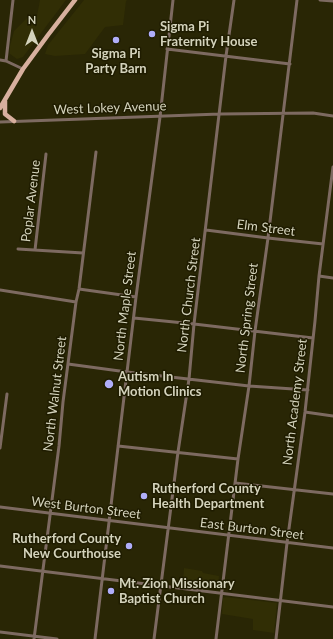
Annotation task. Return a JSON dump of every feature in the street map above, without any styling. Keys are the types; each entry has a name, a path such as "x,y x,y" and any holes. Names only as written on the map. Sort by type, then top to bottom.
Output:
{"main road":[{"path":"0,108 23,69 75,0"},
{"path":"5,100 6,114 14,121"}],"street":[{"path":"6,61 13,0"},
{"name":"North Maple Street","path":"95,639 173,0"},
{"name":"North Church Street","path":"154,639 189,379 194,324 234,0"},
{"name":"North Spring Street","path":"216,639 297,0"},
{"path":"320,0 333,1"},
{"path":"167,49 290,64"},
{"path":"0,60 6,61 23,69"},
{"name":"West Lokey Avenue","path":"0,122 220,114 313,113 333,116"},
{"name":"North Walnut Street","path":"34,638 96,152"},
{"name":"Poplar Avenue","path":"35,250 46,154"},
{"name":"North Academy Street","path":"276,639 287,543 308,390 318,276 333,167"},
{"name":"Elm Street","path":"206,230 323,244"},
{"path":"18,249 84,253"},
{"path":"318,276 333,278"},
{"path":"79,289 136,297"},
{"path":"0,290 76,302"},
{"path":"134,318 313,338"},
{"path":"68,364 249,386 308,390"},
{"path":"0,448 7,394"},
{"path":"305,412 333,416"},
{"path":"118,446 238,458"},
{"path":"235,483 333,494"},
{"name":"West Burton Street","path":"0,507 169,528"},
{"name":"East Burton Street","path":"169,528 333,548"},
{"path":"0,566 333,607"},
{"path":"0,632 34,638 57,639"}],"shaded area":[{"path":"40,0 66,0 23,57 17,59 10,54 10,46 14,31 27,18 37,16"},
{"path":"84,0 127,0 123,25 105,27 85,54 55,56 45,54 48,45"},
{"path":"184,568 219,576 218,589 183,584"},
{"path":"226,597 277,603 274,633 253,630 253,619 222,614 223,598"}],"place":[{"name":"Sigma Pi Fraternity House","path":"152,34"},
{"name":"Sigma Pi Party Barn","path":"116,40"},
{"name":"Autism In Motion Clinics","path":"109,384"},
{"name":"Rutherford County Health Department","path":"144,496"},
{"name":"Rutherford County New Courthouse","path":"129,546"},
{"name":"Mt. Zion Missionary Baptist Church","path":"111,591"}]}
